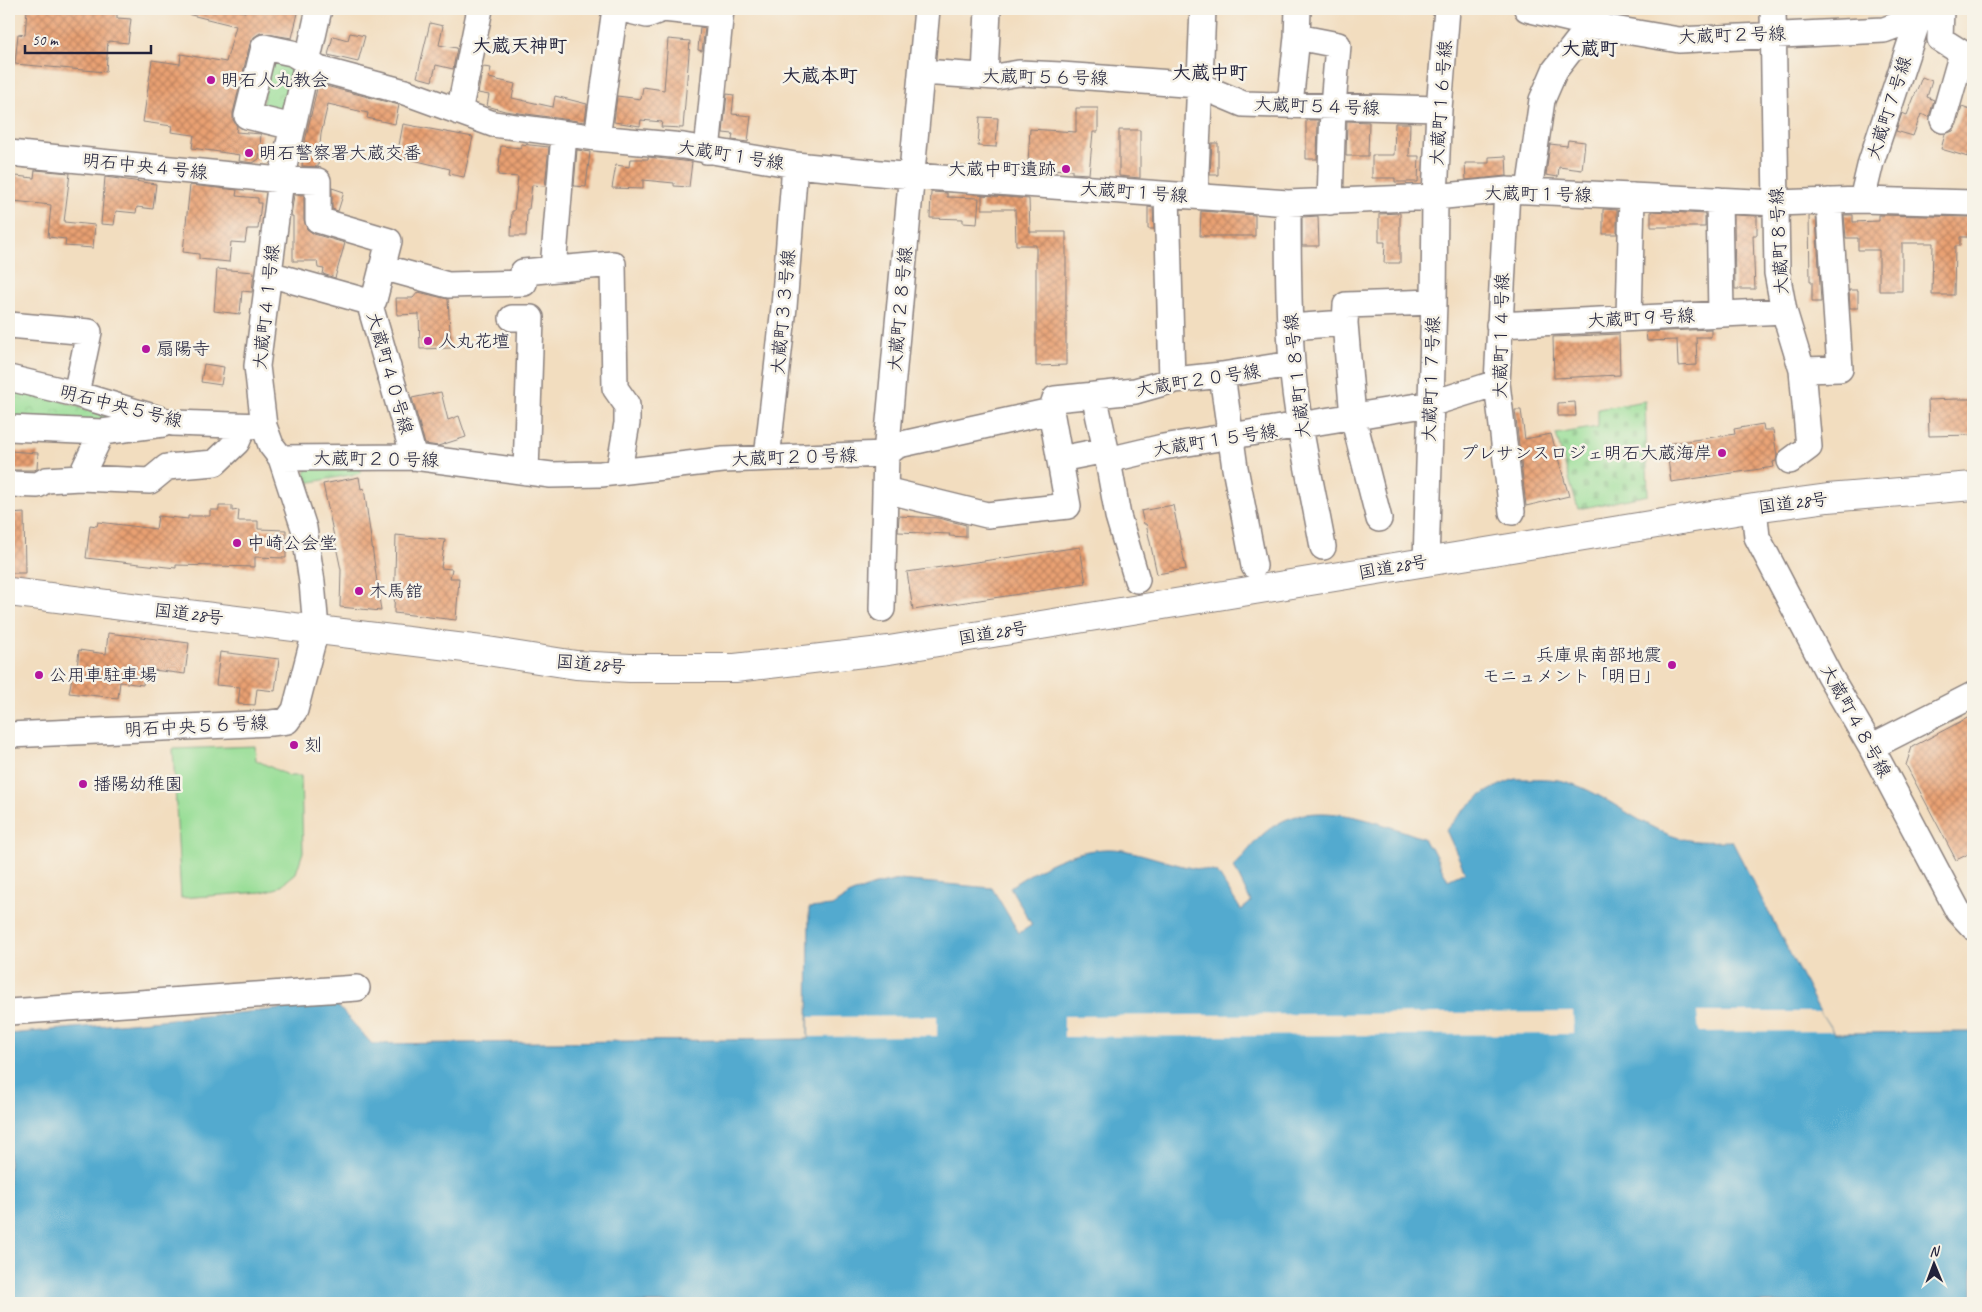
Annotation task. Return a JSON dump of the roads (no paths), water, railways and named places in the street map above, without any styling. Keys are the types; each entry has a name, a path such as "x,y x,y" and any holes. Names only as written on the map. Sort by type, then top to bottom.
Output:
{"highway":[{"name":"国道28号","path":"9,592 481,650 576,665 630,668 735,668 889,650 1754,508 1828,498 1973,486"}],"street":[{"name":"大蔵町４１号線","path":"316,630 312,582 304,528 281,458 254,426 257,366 281,180 319,9"},
{"path":"459,112 480,9"},
{"path":"597,138 615,9"},
{"path":"622,9 647,15 663,9 720,12 707,150"},
{"name":"大蔵町２８号線","path":"882,610 886,454 927,9"},
{"path":"985,76 988,9"},
{"path":"1195,196 1198,85 1203,9"},
{"path":"1290,104 1298,9"},
{"name":"大蔵町１６号線","path":"1435,197 1439,109 1447,9"},
{"name":"大蔵町２号線","path":"1527,9 1603,20 1679,40 1884,30 1932,12"},
{"name":"大蔵町８号線","path":"1773,9 1777,273 1784,311 1802,370 1809,447 1790,461"},
{"path":"1932,12 1940,40 1962,53 1943,120"},
{"name":"大蔵町７号線","path":"1862,200 1870,162 1932,12"},
{"name":"大蔵町１４号線","path":"1512,512 1497,383 1499,325 1518,190 1542,100 1555,70 1603,20"},
{"path":"1297,37 1338,45 1333,106 1330,202"},
{"path":"293,127 247,116 264,47 292,52 308,61"},
{"name":"大蔵町１号線","path":"308,61 320,69 405,92 493,124 597,138 683,146 795,165 912,176 1288,203 1435,197 1518,190 1776,203 1862,200 1973,203"},
{"name":"大蔵町５６号線","path":"922,72 996,77 1020,73 1198,85"},
{"name":"大蔵町５４号線","path":"1198,85 1243,104 1439,109"},
{"path":"553,269 564,134"},
{"name":"明石中央４号線","path":"9,153 281,180 318,181 318,220 389,241 382,267"},
{"name":"大蔵町３３号線","path":"768,458 784,307 795,165"},
{"path":"1167,195 1172,380"},
{"path":"1629,318 1632,196"},
{"name":"大蔵町１７号線","path":"1426,562 1434,302 1435,197"},
{"path":"1719,200 1721,314"},
{"path":"1802,370 1840,369 1830,201"},
{"name":"大蔵町１８号線","path":"1288,203 1292,364 1323,547"},
{"path":"368,302 374,300 382,267 448,285 524,283 523,272 613,264 615,388 627,405 627,423 619,470"},
{"name":"大蔵町４０号線","path":"269,274 368,302 414,457"},
{"path":"1379,519 1353,417 1345,322 1346,305 1434,302"},
{"name":"大蔵町９号線","path":"1499,325 1784,311"},
{"path":"512,318 531,318 526,472"},
{"path":"1290,327 1345,322"},
{"path":"9,325 89,332 76,394"},
{"name":"大蔵町２０号線","path":"281,458 414,457 551,475 601,474 619,470 724,460 886,454 898,444 1051,411 1055,399 1135,391 1172,380 1222,376 1292,364"},
{"path":"1222,376 1254,566"},
{"name":"明石中央５号線","path":"9,378 76,394 173,423 254,426"},
{"name":"大蔵町１５号線","path":"1060,459 1163,447 1430,404 1497,383"},
{"path":"1094,395 1118,516 1137,580"},
{"path":"885,490 987,515 1068,506 1051,411"},
{"path":"9,428 102,432 173,423"},
{"path":"9,484 38,485 46,480 80,478 150,481 167,466 215,463 254,426"},
{"path":"80,478 102,432"},
{"name":"大蔵町４８号線","path":"1754,508 1757,537 1829,675 1871,747 1958,911 1973,927"},
{"name":"明石中央５６号線","path":"9,735 287,721 295,710 316,630"},
{"path":"1871,747 1973,695"},
{"path":"9,1012 357,988"}],"water":[{"path":"1515,779 1553,779 1574,784 1648,825 1686,840 1732,841 1820,1012 1834,1033 1973,1032 1973,1303 9,1303 9,1034 336,1004 372,1044 808,1039 809,908 832,906 852,893 875,885 899,880 992,888 1019,933 1032,925 1010,887 1049,864 1064,858 1078,853 1108,849 1123,850 1187,867 1217,872 1241,910 1251,902 1234,867 1256,841 1271,828 1288,819 1307,814 1327,813 1367,820 1423,838 1427,846 1431,847 1448,880 1465,872 1446,830 1476,799 1493,788"}],"place":[{"name":"明石人丸教会","path":"211,80"},
{"name":"明石警察署大蔵交番","path":"249,153"},
{"name":"大蔵中町遺跡","path":"1066,169"},
{"name":"人丸花壇","path":"428,341"},
{"name":"扇陽寺","path":"146,349"},
{"name":"プレサンスロジェ明石大蔵海岸","path":"1722,453"},
{"name":"中崎公会堂","path":"237,543"},
{"name":"木馬舘","path":"359,591"},
{"name":"兵庫県南部地震 モニュメント「明日」","path":"1672,665"},
{"name":"公用車駐車場","path":"39,675"},
{"name":"刻","path":"294,745"},
{"name":"播陽幼稚園","path":"83,784"}],"district":[{"name":"大蔵天神町","path":"520,46"},
{"name":"大蔵町","path":"1590,49"},
{"name":"大蔵中町","path":"1210,73"},
{"name":"大蔵本町","path":"820,76"}]}
